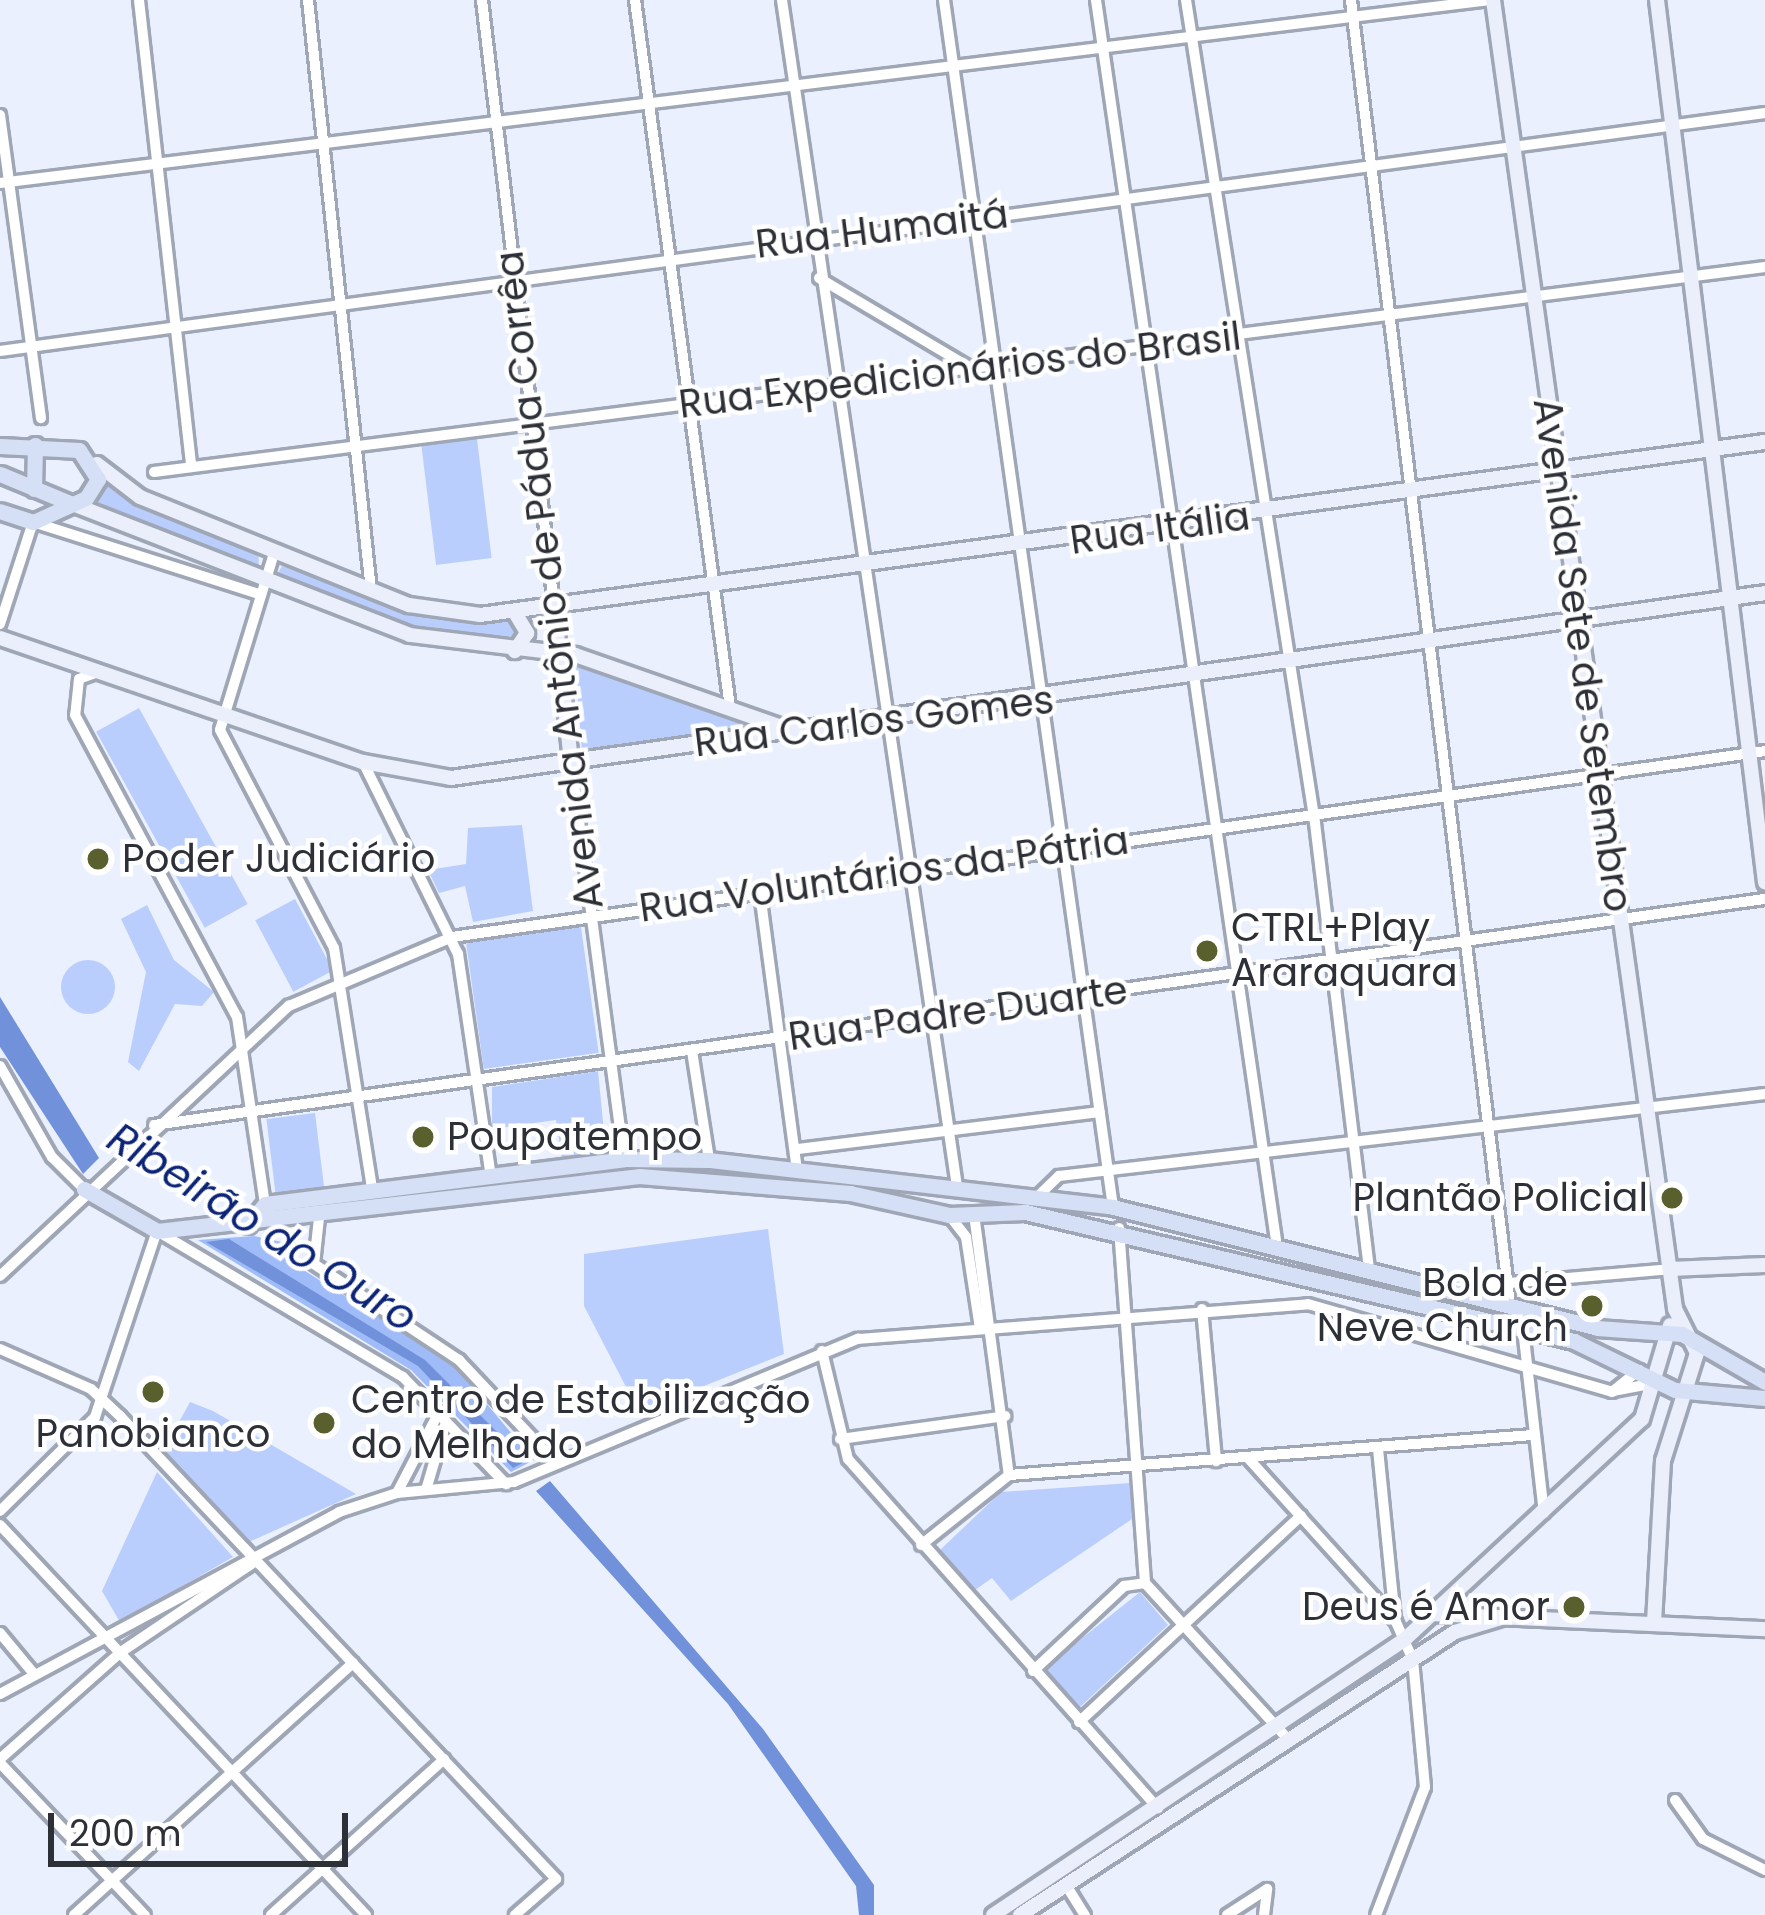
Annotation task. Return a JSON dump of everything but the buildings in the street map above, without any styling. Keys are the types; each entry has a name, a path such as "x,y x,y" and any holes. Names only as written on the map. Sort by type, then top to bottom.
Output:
{"main road":[{"path":"0,446 58,443 97,464 92,494 27,520 0,511"},
{"path":"34,489 35,445"},
{"path":"0,474 70,503"},
{"path":"0,500 27,520"},
{"path":"245,1226 265,1204 624,1159 709,1160 1113,1207 1510,1305 1694,1339 1765,1382"},
{"path":"88,1186 165,1231 319,1218 639,1176 850,1192 942,1214 1118,1228 1313,1273 1522,1329 1693,1394 1765,1398"},
{"path":"939,1184 942,1214"},
{"path":"964,1187 974,1214"},
{"path":"1490,1320 1510,1305"}],"street":[{"path":"140,0 190,467"},
{"path":"308,0 371,590"},
{"name":"Avenida Antônio de Pádua Corrêa","path":"482,0 607,1061 624,1159"},
{"path":"635,0 730,707"},
{"path":"782,0 831,382 964,1187"},
{"path":"944,0 1025,549 1113,1207"},
{"path":"1096,0 1201,678 1276,1247"},
{"path":"1186,0 1314,816 1369,1269"},
{"path":"4,182 1103,44 1351,6 1492,0"},
{"name":"Avenida Sete de Setembro","path":"1492,0 1676,1309 1694,1339"},
{"path":"1657,0 1731,598 1757,752 1765,882"},
{"path":"1351,6 1515,1282 1510,1305"},
{"name":"Rua Humaitá","path":"0,352 976,216 1216,192 1371,165 1765,113"},
{"path":"0,115 4,182 40,418"},
{"name":"Rua Expedicionários do Brasil","path":"154,472 530,426 831,382 1148,350 1391,313 1765,267"},
{"path":"819,278 968,367"},
{"name":"Rua Itália","path":"97,464 140,497 440,613 514,611 861,564 1025,549 1765,442"},
{"path":"70,503 261,588"},
{"path":"0,624 27,520 410,634 560,654 792,730"},
{"path":"275,550 220,712 342,977 373,1193"},
{"name":"Rua Carlos Gomes","path":"0,638 363,762 451,778 889,716 1043,702 1765,593"},
{"path":"514,611 527,633 515,650"},
{"path":"98,671 80,679 76,715 214,968 242,1041 265,1204"},
{"name":"Rua Voluntários da Pátria","path":"0,1276 118,1156 242,1041 342,977 452,937 1757,752"},
{"path":"363,762 452,937 491,1177"},
{"path":"760,893 798,1149 796,1170"},
{"name":"Rua Padre Duarte","path":"150,1126 779,1037 936,1022 1086,994 1331,967 1472,941 1765,899"},
{"path":"692,1051 709,1160"},
{"path":"0,1066 52,1157 88,1186"},
{"path":"1036,1198 1059,1176 1354,1146 1765,1094"},
{"path":"798,1149 1100,1112"},
{"path":"942,1214 966,1237 1005,1416 1009,1475"},
{"path":"974,1214 985,1329"},
{"path":"319,1218 314,1264 459,1360 549,1465"},
{"path":"1118,1228 1145,1583 1284,1734"},
{"path":"0,1511 83,1435 165,1231 403,1377 510,1483"},
{"path":"1441,1288 1765,1265"},
{"path":"1308,1304 1313,1273"},
{"path":"0,1694 258,1556 397,1492 510,1483 822,1351 985,1329 1308,1304 1612,1391 1658,1383"},
{"path":"1202,1309 1216,1461"},
{"name":"Avenida Sete de Setembro","path":"1658,1383 1676,1309"},
{"path":"1522,1329 1544,1513"},
{"path":"1654,1623 1663,1461 1693,1394 1694,1339"},
{"path":"0,1349 100,1396 258,1556 556,1879 515,1915"},
{"path":"822,1351 840,1439 921,1545 1163,1814"},
{"path":"1612,1391 1639,1370"},
{"path":"1284,1734 1405,1639 1544,1513 1642,1419 1658,1383"},
{"path":"840,1439 1005,1416"},
{"path":"426,1490 443,1417"},
{"path":"397,1492 443,1417"},
{"path":"921,1545 1009,1475 1138,1469 1533,1435"},
{"path":"1378,1449 1396,1622"},
{"path":"474,1487 476,1454"},
{"path":"1248,1458 1396,1622 1413,1660 1425,1787 1376,1915"},
{"path":"1079,1722 1301,1516"},
{"path":"0,1525 365,1915"},
{"path":"145,1915 0,1761 121,1652 258,1556"},
{"path":"1033,1671 1124,1586 1145,1583"},
{"path":"1432,1614 1765,1628"},
{"path":"994,1915 1163,1814 1284,1734 1413,1660 1501,1618"},
{"path":"0,1634 34,1674"},
{"path":"74,1915 353,1663"},
{"path":"271,1915 444,1759"},
{"path":"1675,1800 1702,1839 1765,1870"},
{"path":"1019,1915 1163,1814"},
{"path":"1066,1885 1085,1915"},
{"path":"1227,1915 1267,1889 1264,1915"}],"shaded area":[{"path":"477,439 492,558 436,565 421,446"},
{"path":"102,480 258,547 259,567 92,508"},
{"path":"282,566 415,613 517,622 520,637 412,630 302,589 276,576"},
{"path":"575,661 757,725 582,752"},
{"path":"139,708 248,904 205,928 96,732"},
{"path":"522,825 533,911 473,922 465,886 439,893 428,870 466,864 468,828"},
{"path":"295,899 333,971 293,992 255,920"},
{"path":"147,905 174,960 214,992 202,1006 175,1004 139,1071 128,1062 146,972 121,919"},
{"path":"581,927 599,1053 484,1069 466,943"},
{"path":"88,960 107,968 115,987 107,1006 88,1014 69,1006 61,987 69,968"},
{"path":"0,997 99,1158 83,1174 0,1047"},
{"path":"598,1071 606,1152 562,1159 556,1120 492,1129 492,1087"},
{"path":"315,1113 325,1190 276,1196 266,1119"},
{"path":"768,1229 784,1354 639,1412 584,1306 584,1254"},
{"path":"254,1236 282,1242 294,1264 453,1364 534,1460 511,1472 411,1370 198,1240"},
{"path":"229,1239 425,1360 526,1461 513,1468 418,1366 206,1242"},
{"path":"190,1402 356,1494 249,1542 162,1453"},
{"path":"157,1472 233,1557 120,1622 102,1591"},
{"path":"550,1481 763,1729 874,1885 874,1915 859,1915 856,1886 728,1704 536,1491"},
{"path":"1130,1483 1132,1519 1011,1601 992,1578 975,1590 939,1551 1001,1492"},
{"path":"1140,1592 1168,1625 1079,1708 1042,1670"}],"place":[{"name":"Poder Judiciário","path":"98,859"},
{"name":"CTRL+Play Araraquara","path":"1207,951"},
{"name":"Poupatempo","path":"423,1137"},
{"name":"Plantão Policial","path":"1672,1198"},
{"name":"Bola de Neve Church","path":"1592,1306"},
{"name":"Panobianco","path":"153,1392"},
{"name":"Centro de Estabilização do Melhado","path":"324,1423"},
{"name":"Deus é Amor","path":"1574,1607"}],"water label":[{"name":"Ribeirão do Ouro","path":"262,1228"}]}
